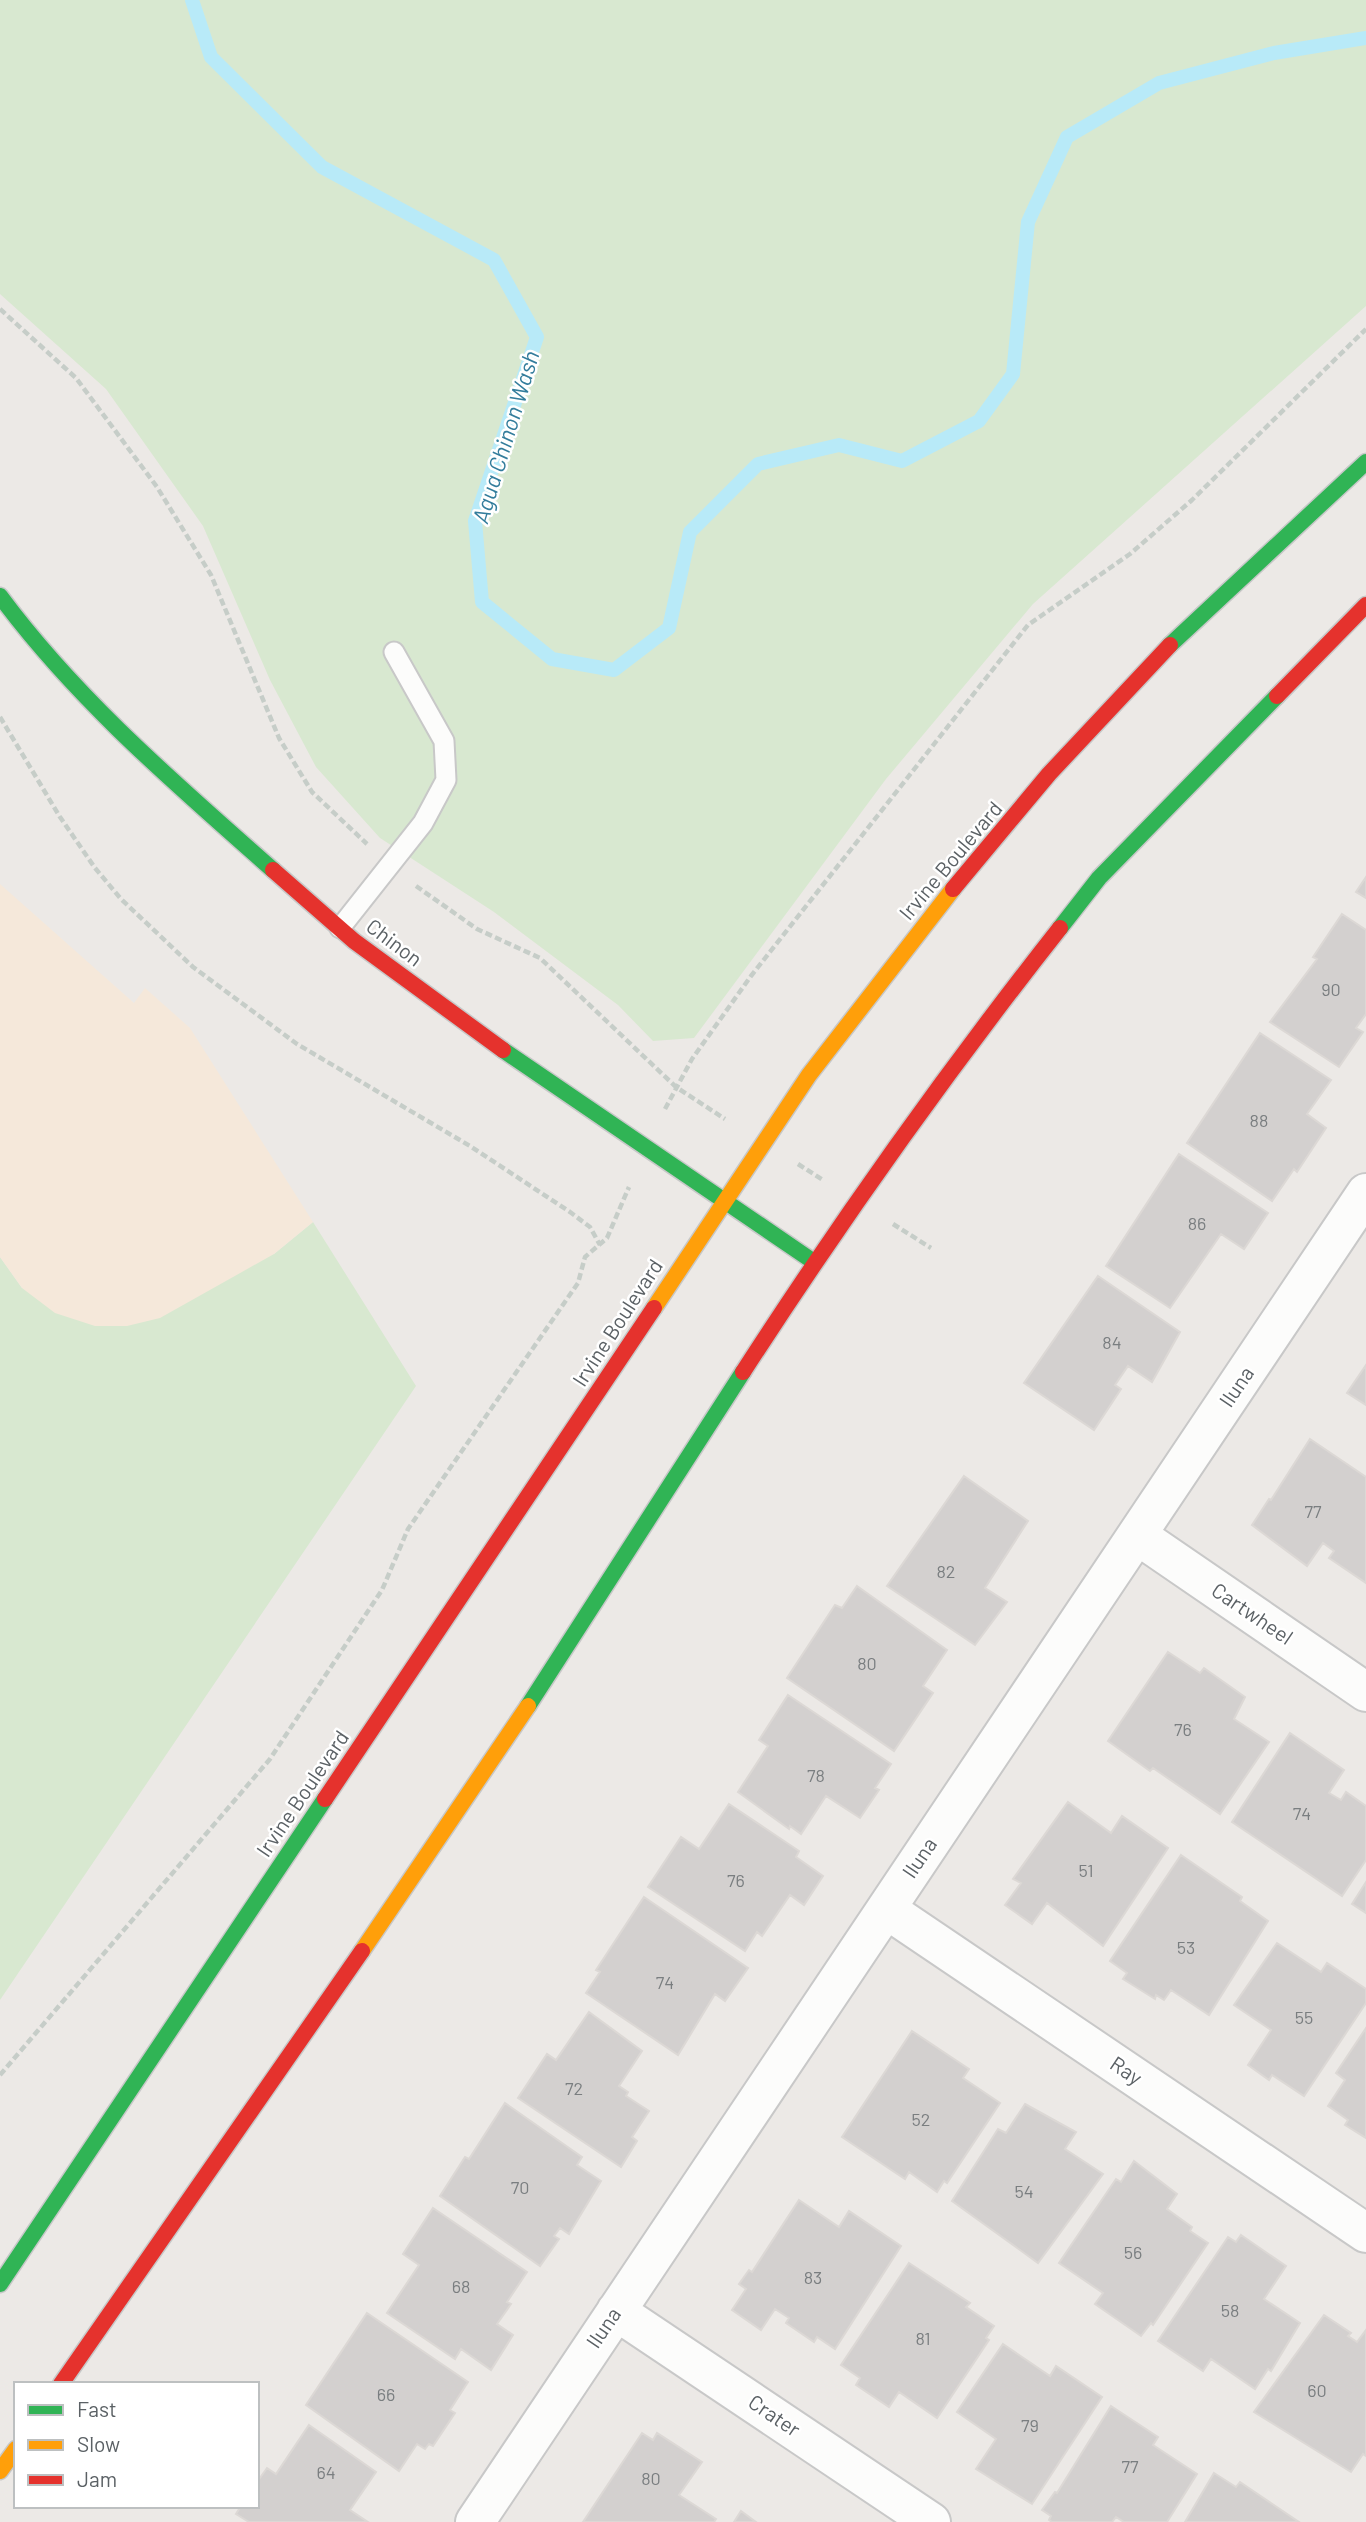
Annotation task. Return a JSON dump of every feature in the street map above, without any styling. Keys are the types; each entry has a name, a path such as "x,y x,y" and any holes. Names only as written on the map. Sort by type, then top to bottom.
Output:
{"main road":[{"name":"Irvine Boulevard","path":"0,2284 649,1315 720,1200 830,1044 947,895 1114,702 1240,577 1366,462"},
{"name":"Chinon","path":"0,596 40,650 176,785 340,928 499,1048 814,1262"},
{"path":"62,2382 464,1804 814,1262 1004,999 1099,878 1366,605"},
{"path":"0,2471 14,2452"}],"street":[{"name":"Iluna","path":"475,2522 1366,1193"},
{"name":"Cartwheel","path":"1137,1535 1366,1692"},
{"name":"Ray","path":"886,1909 1366,2233"},
{"name":"Crater","path":"616,2311 931,2522"}],"lane":[{"path":"340,928 424,824 446,780 444,740 394,652"}],"path":[{"path":"0,309 76,378 157,487 212,575 273,725 312,792 389,866 477,929 540,958 676,1087 931,1248"},
{"path":"0,717 60,817 95,867 121,898 193,967 297,1044 470,1146 570,1212 590,1227 600,1245"}],"green space":[{"path":"0,0 1366,0 1366,306 1033,604 886,779 694,1038 653,1041 618,1005 494,912 380,838 316,767 270,680 203,526 106,389 0,294"},
{"path":"313,1222 416,1386 0,2000 0,1257 22,1288 274,1254"}],"sand":[{"path":"0,884 134,1003 145,988 190,1028 313,1222 274,1254 160,1318 127,1326 95,1326 55,1313 22,1288 0,1257"}],"building":[{"path":"1366,877 1366,898 1356,892"},
{"path":"1342,914 1366,930 1366,1014 1356,1028 1363,1032 1339,1067 1270,1022 1317,959 1313,957"},
{"path":"1260,1033 1331,1080 1307,1114 1326,1128 1297,1172 1294,1169 1272,1201 1187,1143"},
{"path":"1179,1154 1268,1213 1244,1249 1221,1234 1170,1308 1106,1266"},
{"path":"1098,1276 1180,1332 1152,1382 1128,1366 1115,1385 1121,1389 1094,1430 1024,1383"},
{"path":"1366,1365 1366,1405 1347,1393"},
{"path":"1310,1439 1366,1477 1366,1583 1329,1558 1334,1551 1323,1543 1307,1566 1252,1525"},
{"path":"964,1476 1028,1521 985,1588 1007,1602 975,1645 887,1586"},
{"path":"857,1586 947,1650 923,1686 933,1693 894,1751 787,1678 835,1605 842,1608"},
{"path":"1168,1652 1200,1673 1204,1668 1245,1697 1234,1719 1269,1742 1220,1814 1153,1768 1150,1771 1108,1741"},
{"path":"788,1695 891,1764 875,1788 879,1790 860,1818 826,1796 801,1834 790,1826 789,1829 738,1792 768,1746 759,1740"},
{"path":"1290,1733 1344,1770 1329,1793 1341,1800 1346,1792 1366,1806 1366,1860 1342,1896 1232,1822"},
{"path":"1068,1802 1111,1833 1122,1816 1168,1848 1103,1946 1047,1903 1032,1924 1005,1905 1021,1883 1013,1879"},
{"path":"729,1804 799,1851 796,1857 823,1876 804,1905 790,1895 762,1936 757,1932 745,1951 648,1887 681,1837 699,1849"},
{"path":"1181,1855 1242,1897 1240,1901 1268,1921 1209,2015 1171,1990 1164,2000 1156,1995 1155,1999 1123,1979 1127,1973 1110,1961"},
{"path":"1366,1882 1366,1913 1352,1904"},
{"path":"644,1897 748,1968 725,2001 715,1994 678,2055 586,1993 600,1972 596,1970"},
{"path":"1277,1943 1321,1972 1327,1963 1366,1989 1366,2003 1304,2096 1272,2075 1269,2080 1248,2065 1271,2030 1234,2005"},
{"path":"589,2012 642,2051 619,2086 628,2092 626,2096 649,2111 632,2137 637,2141 621,2167 518,2098 547,2054 556,2060"},
{"path":"1366,2028 1366,2138 1345,2125 1348,2120 1328,2106 1345,2080 1336,2073"},
{"path":"912,2031 969,2069 963,2078 1000,2103 947,2183 944,2181 937,2192 909,2172 905,2179 842,2137"},
{"path":"505,2103 582,2157 577,2165 601,2181 569,2234 560,2228 554,2236 559,2239 540,2266 440,2196 465,2157 469,2159"},
{"path":"1025,2104 1076,2132 1065,2149 1103,2174 1038,2263 952,2201 998,2129 1006,2133"},
{"path":"1134,2161 1177,2194 1167,2209 1192,2227 1190,2231 1208,2243 1153,2325 1151,2323 1141,2336 1095,2304 1103,2293 1059,2263 1116,2179 1121,2182"},
{"path":"799,2200 839,2227 849,2211 901,2246 835,2349 817,2337 814,2342 786,2323 789,2318 775,2309 761,2330 732,2310 746,2289 739,2284 749,2270 752,2272"},
{"path":"433,2208 527,2272 507,2302 511,2304 497,2324 513,2335 491,2370 461,2349 455,2359 387,2313 419,2265 403,2254"},
{"path":"1241,2235 1286,2266 1264,2299 1300,2323 1271,2371 1268,2369 1255,2389 1211,2359 1203,2371 1158,2341 1228,2237 1236,2242"},
{"path":"909,2263 970,2303 966,2307 994,2326 986,2338 989,2340 937,2418 899,2392 889,2407 856,2385 860,2378 841,2365"},
{"path":"367,2313 468,2382 450,2410 455,2413 433,2446 429,2444 425,2449 417,2444 399,2471 306,2405"},
{"path":"1324,2315 1351,2333 1348,2336 1357,2342 1366,2330 1366,2456 1363,2454 1351,2472 1254,2412"},
{"path":"1003,2344 1050,2376 1056,2366 1102,2397 1032,2504 976,2469 996,2439 957,2412"},
{"path":"1111,2406 1158,2437 1153,2445 1197,2474 1167,2522 1124,2522 1116,2517 1112,2522 1052,2522 1049,2520 1051,2516 1042,2510 1055,2492 1057,2493"},
{"path":"309,2425 376,2472 350,2510 368,2522 249,2522 236,2514 240,2508 259,2508 259,2479 267,2468 276,2474"},
{"path":"642,2433 653,2440 657,2433 702,2462 679,2495 716,2519 714,2522 583,2522"},
{"path":"1214,2473 1236,2487 1240,2482 1299,2522 1185,2522"},
{"path":"741,2511 756,2522 734,2522"}],"waterway":[{"name":"Agua Chinon Wash","path":"192,0 211,57 322,167 494,260 537,337 475,521 482,602 552,659 614,670 669,628 690,532 758,464 839,445 902,461 979,421 1013,374 1028,222 1067,137 1159,83 1274,53 1366,38"}],"traffic: fast":[{"path":"1170,645 1366,462"},
{"path":"0,596 30,634 95,706 273,870"},
{"path":"1060,928 1099,878 1277,696"},
{"path":"503,1050 814,1262"},
{"path":"528,1706 743,1372"},
{"path":"0,2284 325,1799"}],"traffic: slow":[{"path":"654,1308 809,1075 953,889"},
{"path":"362,1951 528,1706"},
{"path":"0,2471 14,2452"}],"traffic: jam":[{"path":"1277,696 1366,605"},
{"path":"953,889 1049,774 1170,645"},
{"path":"273,870 354,941 503,1050"},
{"path":"743,1372 897,1146 1060,928"},
{"path":"325,1799 654,1308"},
{"path":"62,2382 362,1951"}]}
